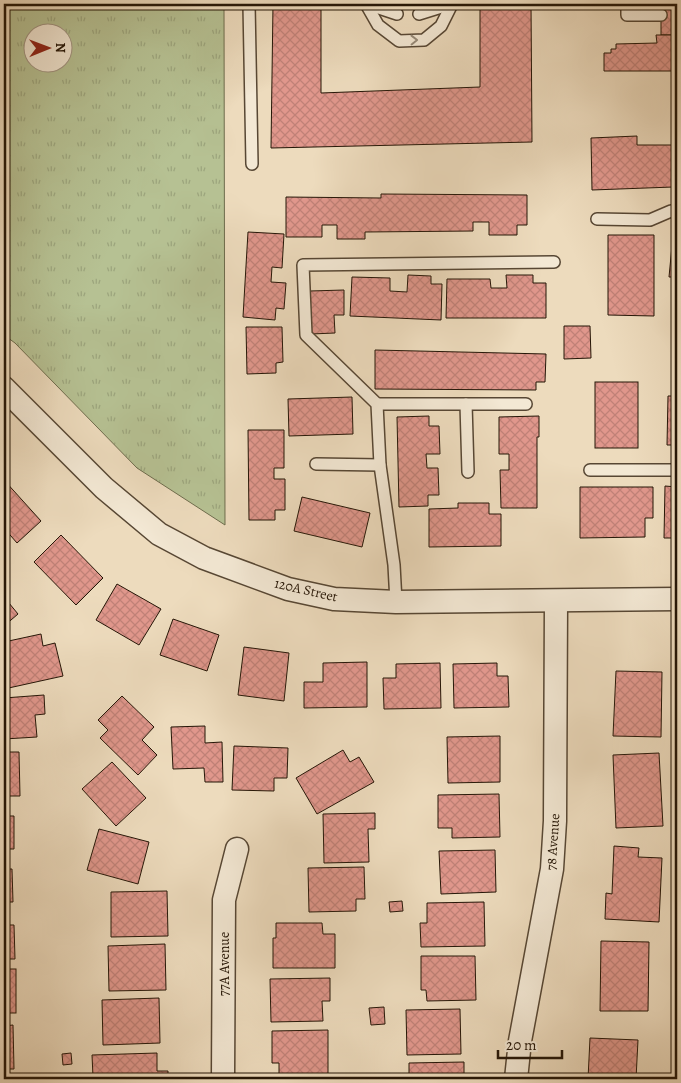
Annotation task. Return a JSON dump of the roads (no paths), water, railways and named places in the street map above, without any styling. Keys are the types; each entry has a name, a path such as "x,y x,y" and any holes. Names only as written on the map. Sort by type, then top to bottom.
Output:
{"street":[{"name":"120A Street","path":"4,388 104,488 159,534 204,558 288,589 334,599 396,602 556,602 677,599"},
{"name":"78 Avenue","path":"516,1079 520,1041 552,869 556,821 556,602"},
{"name":"77A Avenue","path":"223,1079 224,900 237,849"}],"lane":[{"path":"249,4 252,164"},
{"path":"366,4 378,25 399,41 424,40 440,26 451,4"},
{"path":"366,4 397,14"},
{"path":"419,14 451,4"},
{"path":"627,4 627,15 661,15"},
{"path":"597,219 650,220 670,211 677,211"},
{"path":"396,602 394,565 380,465 377,404 306,335 303,265 554,262"},
{"path":"377,404 526,404"},
{"path":"466,404 468,472"},
{"path":"316,464 380,465"},
{"path":"590,470 677,470"}]}
